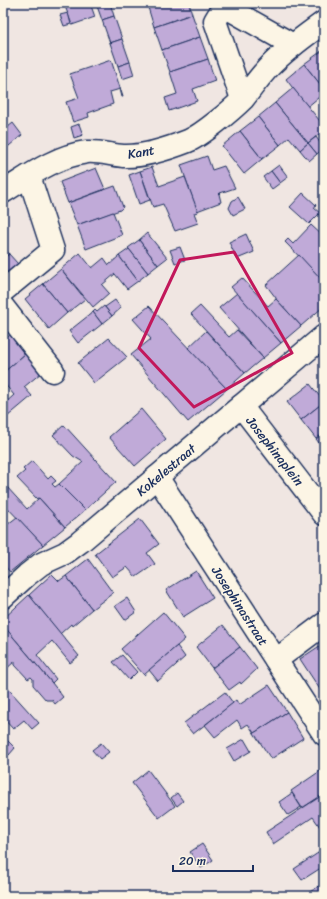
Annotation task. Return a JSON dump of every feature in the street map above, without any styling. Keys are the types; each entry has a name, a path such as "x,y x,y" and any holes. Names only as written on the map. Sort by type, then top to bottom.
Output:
{"street":[{"path":"242,99 215,22 224,4 293,45"},
{"name":"Kant","path":"3,192 58,160 87,152 101,152 122,156 140,155 188,141 202,133 242,99 269,67 293,45 324,22"},
{"path":"3,291 54,250 29,176"},
{"path":"3,307 53,371"},
{"name":"Kokelestraat","path":"3,597 41,564 65,553 80,542 324,336"},
{"name":"Josephinaplein","path":"240,406 324,514"},
{"name":"Josephinastraat","path":"157,477 324,734"},
{"path":"276,660 324,624"}],"highlighted area":[{"path":"234,252 292,353 194,407 139,348 180,260"}],"building":[{"path":"74,3 90,3 95,17 72,25 65,6"},
{"path":"110,3 114,16 102,20 97,6"},
{"path":"189,3 192,14 154,27 147,4"},
{"path":"283,3 300,3 285,8"},
{"path":"68,13 71,24 64,26 60,15"},
{"path":"192,14 200,37 162,50 154,27"},
{"path":"114,16 122,39 110,43 102,20"},
{"path":"200,37 208,59 170,72 162,50"},
{"path":"122,39 130,62 118,66 110,43"},
{"path":"323,50 324,51 324,89 304,64"},
{"path":"208,59 215,81 193,89 197,101 169,111 165,98 177,94 170,72"},
{"path":"111,60 123,97 120,89 110,92 113,104 88,113 89,117 73,122 66,102 79,98 70,74"},
{"path":"130,62 134,75 122,79 118,66"},
{"path":"304,64 324,89 324,93 307,107 286,79"},
{"path":"293,88 324,126 324,130 308,143 275,103"},
{"path":"275,103 308,143 300,150 289,137 280,145 258,117"},
{"path":"258,117 280,145 262,159 240,131"},
{"path":"13,123 22,135 3,151 3,131"},
{"path":"79,124 83,135 74,138 71,127"},
{"path":"240,131 262,159 244,174 222,146"},
{"path":"316,137 324,148 317,154 308,143"},
{"path":"308,143 317,154 309,161 300,150"},
{"path":"207,156 212,170 224,166 235,188 219,194 221,202 197,211 181,165"},
{"path":"279,165 288,177 280,183 271,171"},
{"path":"152,167 159,186 185,177 198,212 194,213 198,223 175,231 163,204 153,207 140,171"},
{"path":"96,168 105,189 68,203 60,182"},
{"path":"140,171 150,200 139,204 129,175"},
{"path":"271,171 280,183 272,189 263,177"},
{"path":"115,186 123,207 120,210 77,225 68,203"},
{"path":"303,193 316,205 314,208 320,213 309,224 290,207"},
{"path":"238,197 245,209 233,215 229,208 232,201"},
{"path":"113,212 122,235 86,249 77,225"},
{"path":"311,225 324,237 324,282 285,242 288,239 293,244"},
{"path":"147,233 167,258 158,265 139,240"},
{"path":"246,234 254,252 237,259 229,242"},
{"path":"139,240 158,265 148,273 128,248"},
{"path":"3,246 9,254 3,259"},
{"path":"180,247 185,260 175,263 170,250"},
{"path":"129,249 148,273 138,281 119,256"},
{"path":"80,253 92,268 104,258 109,265 119,256 138,281 127,289 115,274 102,285 109,293 93,307 61,269"},
{"path":"9,254 18,264 3,276 3,259"},
{"path":"299,255 324,282 323,307 301,326 276,299 266,285"},
{"path":"61,269 85,299 67,313 43,284"},
{"path":"242,278 268,306 276,299 301,326 281,343 231,287"},
{"path":"43,284 67,313 49,329 25,299"},
{"path":"237,293 281,343 263,358 219,308"},
{"path":"115,300 121,308 112,316 105,307"},
{"path":"104,306 112,316 102,324 93,312 95,310 97,312"},
{"path":"149,306 227,389 188,422 131,355 151,339 133,319"},
{"path":"200,306 229,337 237,330 263,358 245,373 191,314"},
{"path":"93,312 102,324 78,343 69,331"},
{"path":"206,331 245,373 227,389 188,348"},
{"path":"10,335 25,354 3,373 3,341"},
{"path":"109,338 127,357 94,383 78,363"},
{"path":"25,354 41,373 24,387 32,396 7,417 3,412 3,405 14,395 3,382 3,373"},
{"path":"310,384 324,402 301,420 287,402"},
{"path":"324,402 324,433 316,439 301,420"},
{"path":"141,409 166,439 135,466 109,437"},
{"path":"64,425 116,482 85,510 59,484 83,462 73,456 53,435"},
{"path":"324,433 324,449 316,439"},
{"path":"32,461 48,479 51,476 56,481 52,484 55,487 59,484 85,510 65,527 39,498 37,499 17,478 25,471 23,469"},
{"path":"6,486 27,509 39,498 65,527 43,545 3,503 3,488"},
{"path":"3,503 9,509 3,514"},
{"path":"17,517 43,545 10,572 3,564 3,528"},
{"path":"140,519 159,544 147,553 155,564 136,577 127,567 112,577 95,554"},
{"path":"88,559 113,593 92,609 66,576"},
{"path":"196,571 213,598 183,617 166,590"},
{"path":"52,574 59,581 66,576 92,609 60,634 29,595"},
{"path":"29,595 79,656 70,663 52,641 37,655 56,679 52,683 3,625 3,619"},
{"path":"127,598 136,612 125,620 115,606"},
{"path":"163,612 185,639 144,675 121,649"},
{"path":"3,625 63,697 55,704 52,700 46,700 33,685 33,679 31,677 28,679 15,665 15,661 3,672"},
{"path":"223,625 240,647 212,668 196,647"},
{"path":"324,643 324,689 321,691 300,659"},
{"path":"177,646 185,657 158,681 149,670"},
{"path":"240,647 257,669 241,684 240,682 229,690 212,668"},
{"path":"122,655 137,672 129,680 113,662"},
{"path":"3,683 39,723 32,729 24,720 13,729 3,718"},
{"path":"269,685 287,712 254,733 248,724 242,728 237,720 215,737 205,725 236,700 239,705"},
{"path":"225,692 233,703 193,734 184,723"},
{"path":"287,712 303,738 271,759 254,733"},
{"path":"6,739 15,748 9,755 3,748 3,742"},
{"path":"244,739 251,751 234,761 227,749"},
{"path":"101,743 109,752 100,759 92,750"},
{"path":"323,769 324,794 302,808 291,791"},
{"path":"148,770 175,806 159,818 132,783"},
{"path":"177,793 183,801 177,806 171,798"},
{"path":"292,793 301,807 288,815 279,802"},
{"path":"324,794 324,824 320,827 313,817 273,844 266,832"},
{"path":"202,844 213,860 201,868 190,852"},
{"path":"324,849 324,866 302,880 294,869"},
{"path":"324,883 324,896 305,895"}]}
